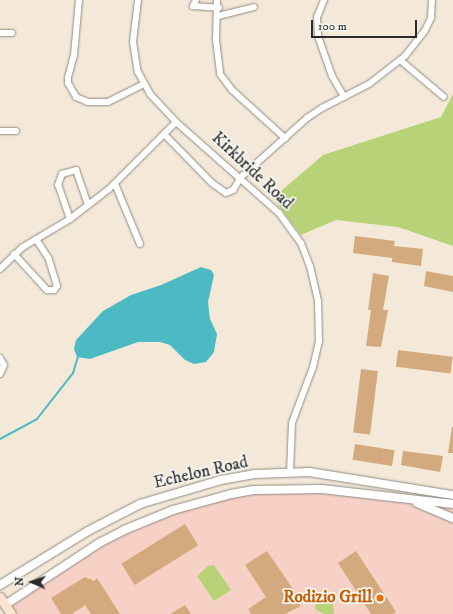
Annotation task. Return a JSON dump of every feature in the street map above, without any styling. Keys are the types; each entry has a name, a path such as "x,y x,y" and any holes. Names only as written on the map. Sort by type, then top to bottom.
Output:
{"main road":[{"path":"3,601 11,614"}],"street":[{"path":"79,0 74,55 68,77 68,83 76,97 88,102 108,102 144,84"},
{"name":"Kirkbride Road","path":"138,0 132,42 138,72 155,102 279,213 301,243 316,286 320,316 319,341 313,367 292,423 290,472"},
{"path":"196,0 194,6 207,5 219,8"},
{"path":"217,0 219,8 216,40 220,74 232,90 285,138"},
{"path":"324,0 317,17 318,36 332,76 344,97"},
{"path":"164,134 212,183 226,193 233,190 241,178 285,138 322,108 369,84 400,60 424,32 431,18 432,0"},
{"path":"218,16 254,7"},
{"path":"0,33 12,33"},
{"path":"400,60 444,96"},
{"path":"0,269 14,254 70,219 115,184 176,122"},
{"path":"0,131 16,131"},
{"path":"70,219 58,185 66,172 76,170 88,205"},
{"path":"115,184 140,244"},
{"path":"14,254 47,290 54,290 57,286 49,259 36,239"},
{"path":"0,358 4,365 0,374"},
{"name":"Echelon Road","path":"0,585 88,531 140,504 221,480 290,472 348,477 453,495"},
{"name":"Echelon Road","path":"3,601 99,543 124,530 173,510 231,494 254,490 322,489 407,500 453,504"},
{"path":"407,500 453,518"}],"shaded area":[{"path":"294,488 453,504 453,614 11,614 5,605 124,530 231,494"}],"green space":[{"path":"453,94 453,246 398,227 336,220 301,235 273,198 323,155 441,117"},
{"path":"214,565 231,590 214,601 197,576 208,566"},
{"path":"324,595 333,600 334,614 324,614 315,609 315,601"}],"water":[{"path":"201,267 211,270 214,275 208,302 210,319 217,334 214,352 206,362 194,364 185,360 170,345 160,342 138,342 90,359 77,357 74,349 76,340 103,311 131,295 161,285"}],"building":[{"path":"355,236 395,241 394,246 423,249 421,266 392,262 392,258 353,253"},
{"path":"426,271 453,276 453,292 424,286"},
{"path":"373,273 389,276 383,310 388,310 381,347 366,346 371,310 368,310"},
{"path":"398,350 453,357 451,374 396,367"},
{"path":"361,369 378,371 370,435 353,433"},
{"path":"452,427 453,453 448,453"},
{"path":"355,444 395,450 392,466 352,460"},
{"path":"403,451 443,456 440,472 401,465"},
{"path":"185,524 198,545 135,585 121,564"},
{"path":"267,551 302,602 299,607 285,614 251,614 248,609 266,597 245,565"},
{"path":"356,551 396,612 393,614 371,614 338,563"},
{"path":"85,577 94,581 97,578 120,614 91,614 85,605 72,614 61,614 51,598"},
{"path":"185,605 191,614 170,614"}],"waterway":[{"path":"0,439 37,419 73,373 78,357"}],"place":[{"name":"Rodizio Grill","path":"380,598"}]}
